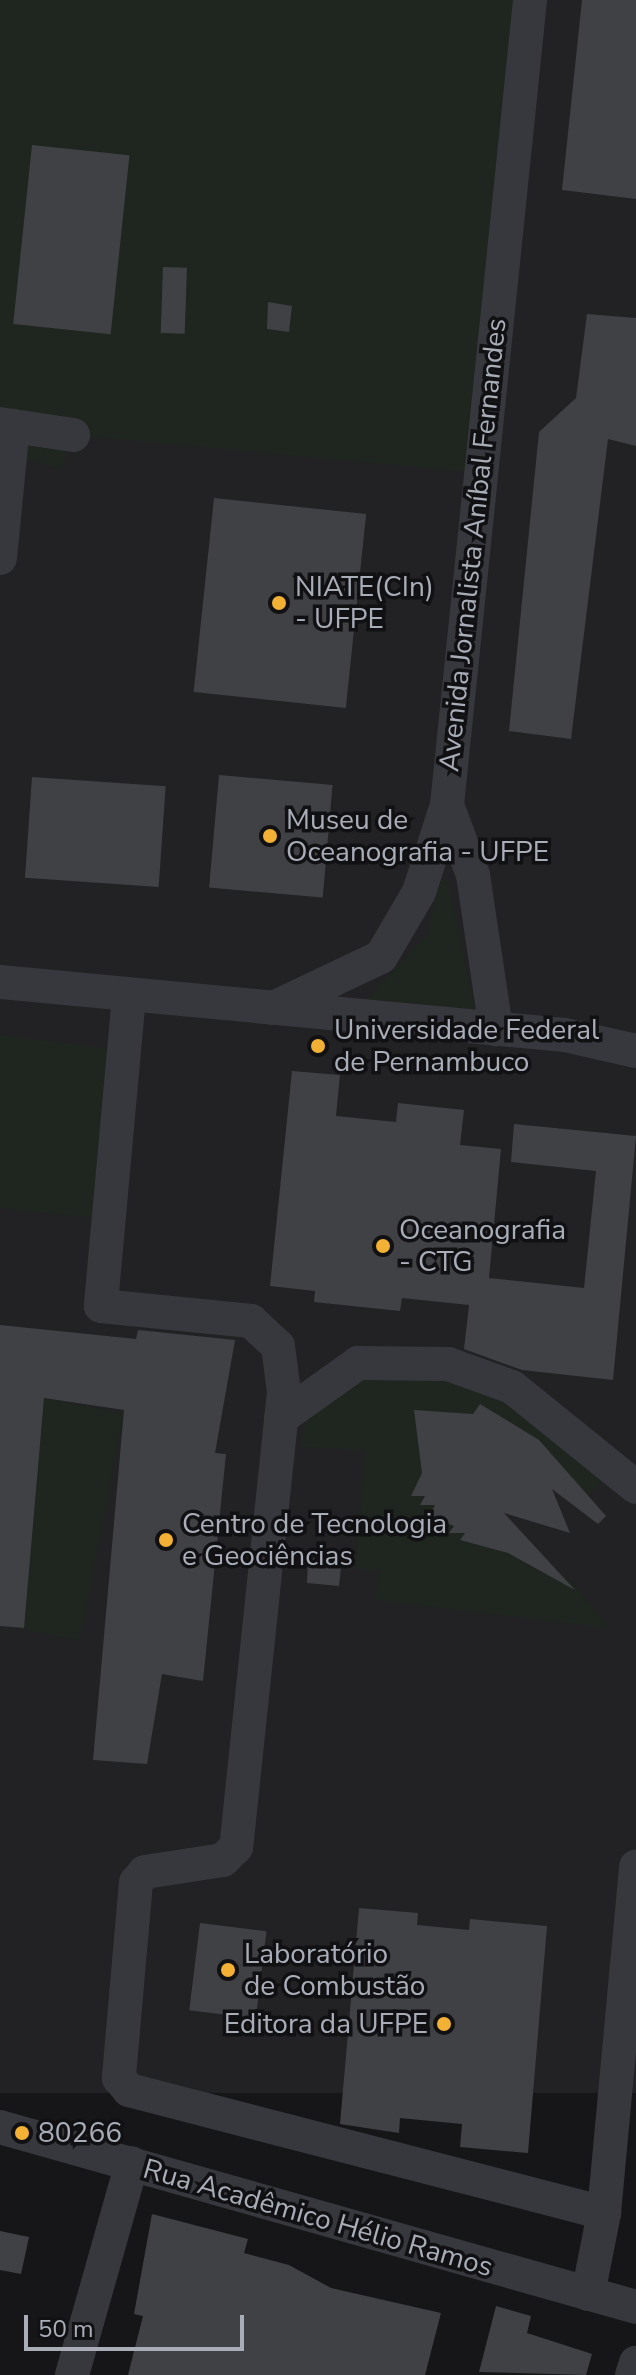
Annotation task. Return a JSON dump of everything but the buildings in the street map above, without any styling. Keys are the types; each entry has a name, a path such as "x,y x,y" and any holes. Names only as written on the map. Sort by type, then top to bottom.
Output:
{"street":[{"name":"Avenida Jornalista Aníbal Fernandes","path":"273,1008 381,957 419,892 447,805 530,0"},
{"path":"0,558 7,425 73,435"},
{"path":"447,805 473,875 496,1029"},
{"path":"0,982 496,1029 636,1051"},
{"path":"129,996 101,1306 227,1315 262,1327 282,1357 281,1418 236,1847 223,1860 145,1872 136,1882 119,2078 129,2090 604,2213"},
{"path":"281,1418 358,1363 448,1364 512,1387 636,1487"},
{"path":"588,2294 604,2213 636,1866"},
{"name":"Rua Acadêmico Hélio Ramos","path":"0,2127 636,2307"},
{"path":"72,2375 132,2163"},
{"path":"632,2375 636,2363"}],"shaded area":[{"name":"Universidade Federal de Pernambuco","path":"0,0 636,0 636,2093 0,2093"},
{"path":"0,0 526,0 480,473 73,435 61,469 0,451"},
{"path":"447,879 475,1009 367,1000 428,933 439,880"},
{"path":"0,1035 112,1049 93,1218 0,1208"},
{"path":"366,1369 470,1379 612,1471 588,1495 480,1404 471,1417 415,1415 420,1458 445,1456 412,1495 427,1490 420,1505 435,1498 443,1506 430,1516 445,1515 439,1525 457,1519 450,1533 468,1527 480,1539 474,1547 491,1542 487,1552 500,1547 541,1573 570,1580 609,1628 376,1600 379,1570 356,1569 365,1450 300,1447 308,1413"},
{"path":"44,1398 124,1413 79,1640 0,1625"}],"place":[{"name":"NIATE(CIn) - UFPE","path":"279,603"},
{"name":"Museu de Oceanografia - UFPE","path":"270,836"},
{"name":"Universidade Federal de Pernambuco","path":"318,1046"},
{"name":"Oceanografia - CTG","path":"383,1246"},
{"name":"Centro de Tecnologia e Geociências","path":"166,1540"},
{"name":"Laboratório de Combustão","path":"228,1970"},
{"name":"Editora da UFPE","path":"444,2024"},
{"name":"80266","path":"22,2133"}]}
